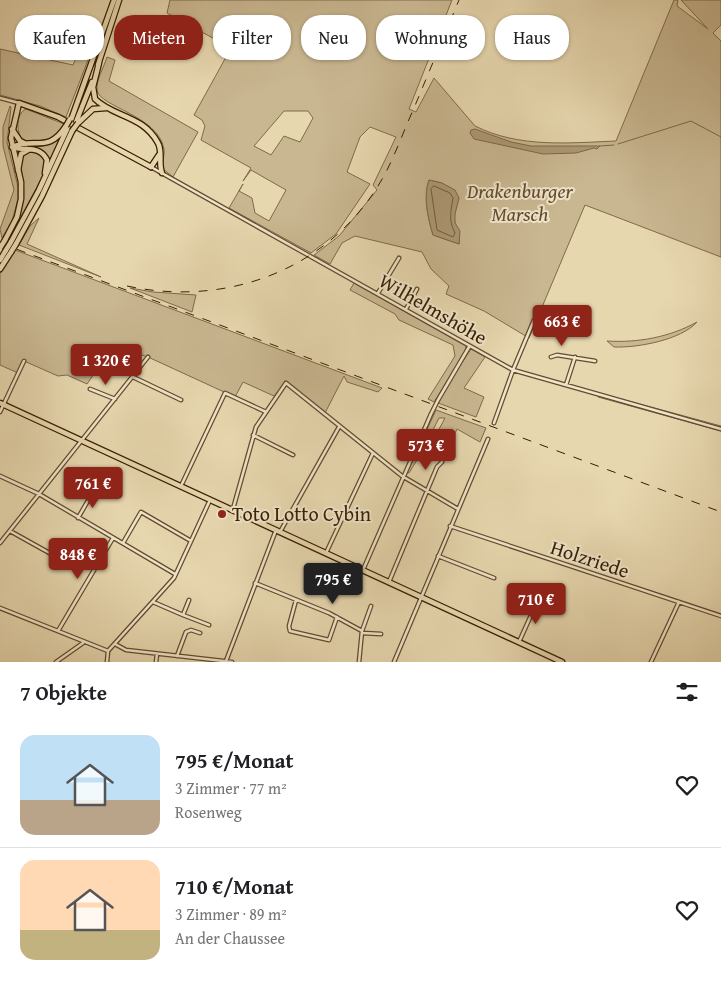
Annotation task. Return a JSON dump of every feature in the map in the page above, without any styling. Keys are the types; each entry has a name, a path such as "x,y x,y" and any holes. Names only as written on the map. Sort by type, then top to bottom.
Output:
{"main road":[{"path":"0,269 42,196 69,128 74,121 92,78 114,0"},
{"path":"74,121 74,114 99,63 119,0"},
{"path":"92,78 95,99 130,117 146,129 158,143 162,173"},
{"path":"0,248 15,223 20,205 21,187 12,147 12,129 19,102 58,117 151,167 160,153"},
{"path":"14,243 74,121 92,109 112,109"},
{"path":"12,147 29,147 50,143 69,128"},
{"path":"12,129 20,141 41,152 47,160 39,190"},
{"path":"18,170 21,154 29,147"},
{"path":"0,260 9,251"},
{"path":"2,404 562,662"}],"street":[{"path":"0,98 19,102"},
{"name":"Wilhelmshöhe","path":"151,167 513,370 721,429"},
{"path":"378,293 399,258"},
{"path":"406,309 416,289"},
{"path":"494,423 534,320"},
{"path":"363,570 431,414 470,347"},
{"path":"551,358 557,355 595,360"},
{"path":"566,385 575,357"},
{"path":"0,543 148,358"},
{"path":"0,412 2,404 24,361"},
{"path":"133,377 181,400"},
{"path":"233,511 253,435 286,383 402,477 458,509"},
{"path":"90,389 115,399"},
{"path":"181,486 225,393 266,412"},
{"path":"226,661 255,583 278,531 339,426"},
{"path":"253,435 293,455"},
{"path":"394,662 488,439"},
{"path":"326,553 373,453"},
{"path":"389,582 437,467 442,462"},
{"path":"0,476 39,494 176,574"},
{"path":"78,518 93,492"},
{"path":"107,662 108,651 176,574 210,500"},
{"path":"123,543 141,512 191,541"},
{"name":"Holzriede","path":"450,526 721,616"},
{"path":"10,531 62,560"},
{"path":"58,632 113,538"},
{"path":"438,556 494,578"},
{"path":"255,583 337,617 363,632 381,634"},
{"path":"296,599 289,626 290,631 330,640 337,617"},
{"path":"183,615 189,600"},
{"path":"153,602 209,625"},
{"path":"519,642 537,602"},
{"path":"651,662 679,602"},
{"path":"359,662 363,632 371,606"},
{"path":"0,608 108,651"},
{"path":"177,656 186,632 190,630 200,633"},
{"path":"56,662 84,642"},
{"path":"115,644 126,650 232,662"},
{"path":"156,662 157,653"},
{"path":"548,662 549,656"}],"green space":[{"name":"Drakenburger Marsch","path":"170,0 452,0 446,15 376,15 376,60 428,60 409,109 416,112 434,78 475,126 509,138 526,141 580,143 616,141 674,0 678,0 677,6 708,29 681,0 721,0 721,25 713,33 721,41 721,257 585,205 529,338 484,311 446,294 449,286 431,269 422,252 355,236 342,243 330,264 314,255 339,236 377,190 373,185 396,137 370,127 360,137 347,172 370,184 336,234 311,253 229,208 243,184 239,191 252,198 255,213 269,221 286,190 251,170 243,181 251,168 201,140 205,126 202,120 194,115 224,60 291,60 291,15 213,15 213,38 203,33 203,15 171,15 167,13","holes":["284,111 308,111 313,118 300,142 284,136 271,155 254,146","429,180 442,183 459,198 454,217 459,235 459,244 433,235 426,200 427,186"]},
{"path":"0,49 15,52 15,60 50,60 73,65 75,60 88,60 66,117 40,106 0,95"},
{"path":"107,57 115,60 109,81 198,132 173,177 162,168 164,149 159,137 141,120 107,102 100,96 97,90"},
{"path":"10,106 7,142 18,187 18,199 12,221 2,238 0,229 14,190 3,146 3,127"},
{"path":"26,109 64,124 57,135 48,141 24,142 19,134 18,120"},
{"path":"60,139 49,163 47,157 40,149 17,148 43,146"},
{"path":"32,150 41,153 45,161 44,174 8,241 23,202 22,155"},
{"path":"39,218 27,244 101,277 19,245 30,226"},
{"path":"15,250 382,388 378,392 347,382 344,376 325,413 286,382 274,396 243,382 235,397 148,357 113,346 87,384 67,375 58,376 24,361 18,373 0,365 0,274"},
{"path":"354,283 466,346 465,352 434,402 428,399 455,356 453,345 399,320 395,314 350,290"},
{"path":"130,288 153,292 196,295 192,312"},
{"path":"697,322 681,334 658,342 614,347 607,341 654,338 676,332"},
{"path":"471,349 485,357 464,388 484,397 476,417 438,403 443,391"},
{"path":"599,393 721,426 721,431 598,397"},
{"path":"436,410 486,428 480,442 457,429 446,453 435,447 438,431 445,418 439,418 429,438 434,441 434,446 425,447 409,473 407,473"}],"water":[{"path":"475,129 511,142 531,146 600,146 597,149 594,148 576,153 543,154 474,139 470,133 471,130"},
{"path":"429,180 442,183 455,190 459,198 455,223 460,231 459,244 433,235 426,200"}],"waterway":[{"path":"618,144 691,121 721,137"},
{"path":"600,146 614,145"}],"railway":[{"path":"127,286 165,291 203,291 240,285 275,274 308,257 338,234 363,207 385,174 459,0"},
{"path":"0,243 721,512"}],"place":[{"name":"Toto Lotto Cybin","path":"222,514"}]}
